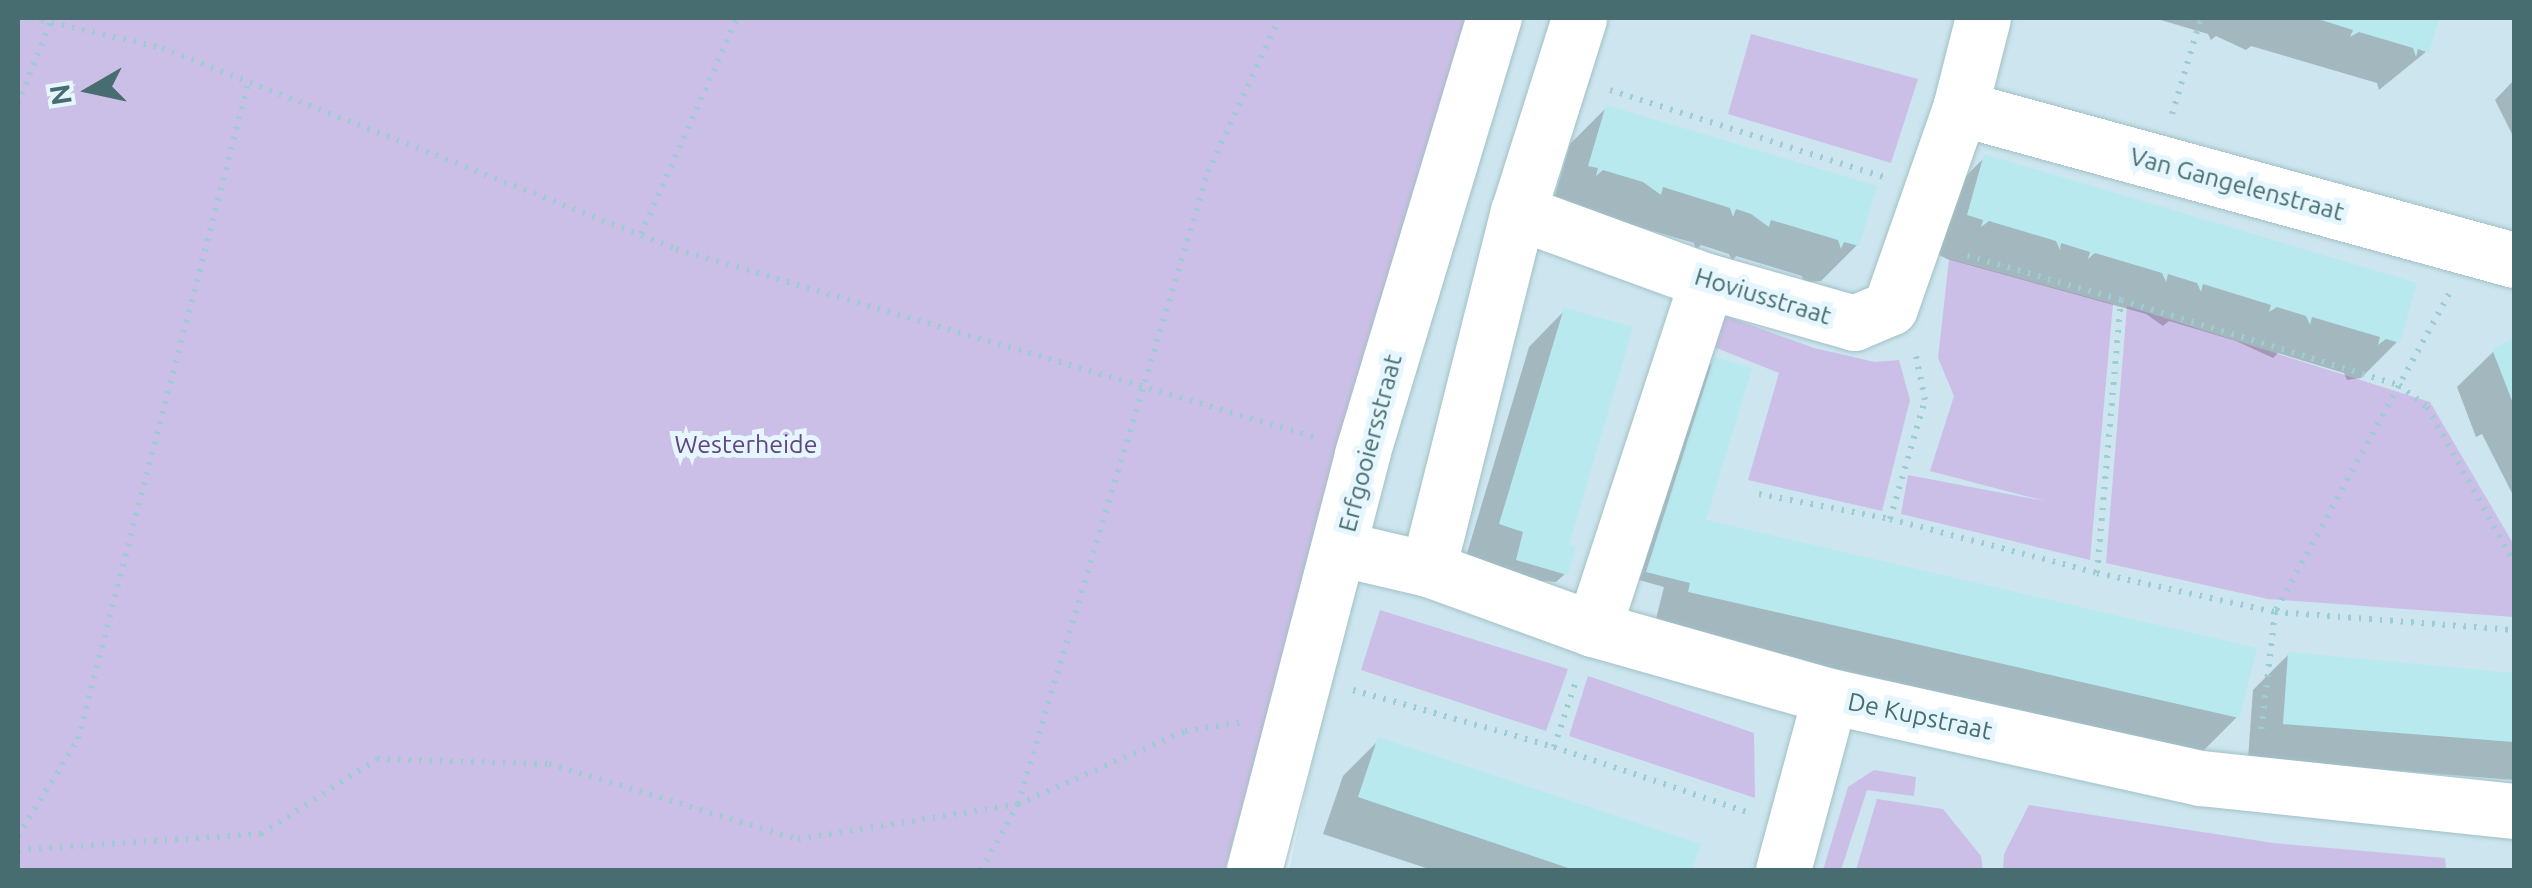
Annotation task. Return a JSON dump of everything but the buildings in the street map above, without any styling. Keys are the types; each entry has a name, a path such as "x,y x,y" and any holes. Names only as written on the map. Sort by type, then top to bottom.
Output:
{"street":[{"name":"Erfgooiersstraat","path":"1254,870 1298,698 1342,549 1362,454 1494,18"},
{"path":"1428,570 1518,212 1580,18"},
{"path":"1890,308 1960,108 1983,18"},
{"name":"Van Gangelenstraat","path":"1960,108 2494,254"},
{"name":"Hoviusstraat","path":"1518,212 1707,281 1854,323 1890,308"},
{"path":"1593,629 1707,281"},
{"name":"De Kupstraat","path":"1342,549 1428,570 1593,629 1830,696 2200,778 2514,811"},
{"path":"1790,850 1830,696"}],"path":[{"path":"31,18 162,48 641,234 1145,382 1362,454"},
{"path":"641,234 738,18"},
{"path":"981,870 1018,804 1208,172 1279,18"},
{"path":"2158,162 2200,21 2189,18"},
{"path":"18,104 50,20"},
{"path":"1562,74 1923,216 2121,300 2399,385 2427,407 2514,562"},
{"path":"18,836 78,739 249,80"},
{"path":"2256,784 2274,612 2399,385 2494,254"},
{"path":"2097,573 2121,300"},
{"path":"1890,308 1914,347 1926,400 1890,520"},
{"path":"1759,494 1890,520 2097,573 2274,612 2514,630"},
{"path":"1554,747 1593,629"},
{"path":"18,850 261,834 377,759 549,764 798,839 1018,804 1185,731 1298,698 1554,747 1790,850"}],"shaded area":[{"path":"1517,18 2514,18 2514,870 1289,870 1388,414"}],"green space":[{"name":"Westerheide","path":"18,18 1475,18 1336,467 1225,870 18,870"},
{"path":"1751,34 1918,79 1891,163 1728,114"},
{"path":"1949,259 2113,304 2090,560 1901,514 1908,475 2045,501 1930,471 1954,396 1938,358"},
{"path":"2127,306 2430,402 2514,545 2514,617 2268,599 2106,563"},
{"path":"1723,315 1814,348 1875,362 1899,360 1910,400 1882,511 1748,480 1779,373 1714,347"},
{"path":"1380,610 1568,669 1546,731 1361,670"},
{"path":"1588,676 1754,733 1755,798 1569,736"},
{"path":"1874,770 1916,777 1914,796 1867,790 1841,870 1823,870 1848,787"},
{"path":"1877,799 1943,809 1981,856 1983,870 1856,870"},
{"path":"2029,805 2273,843 2445,858 2446,870 2003,870 2004,854"}]}
